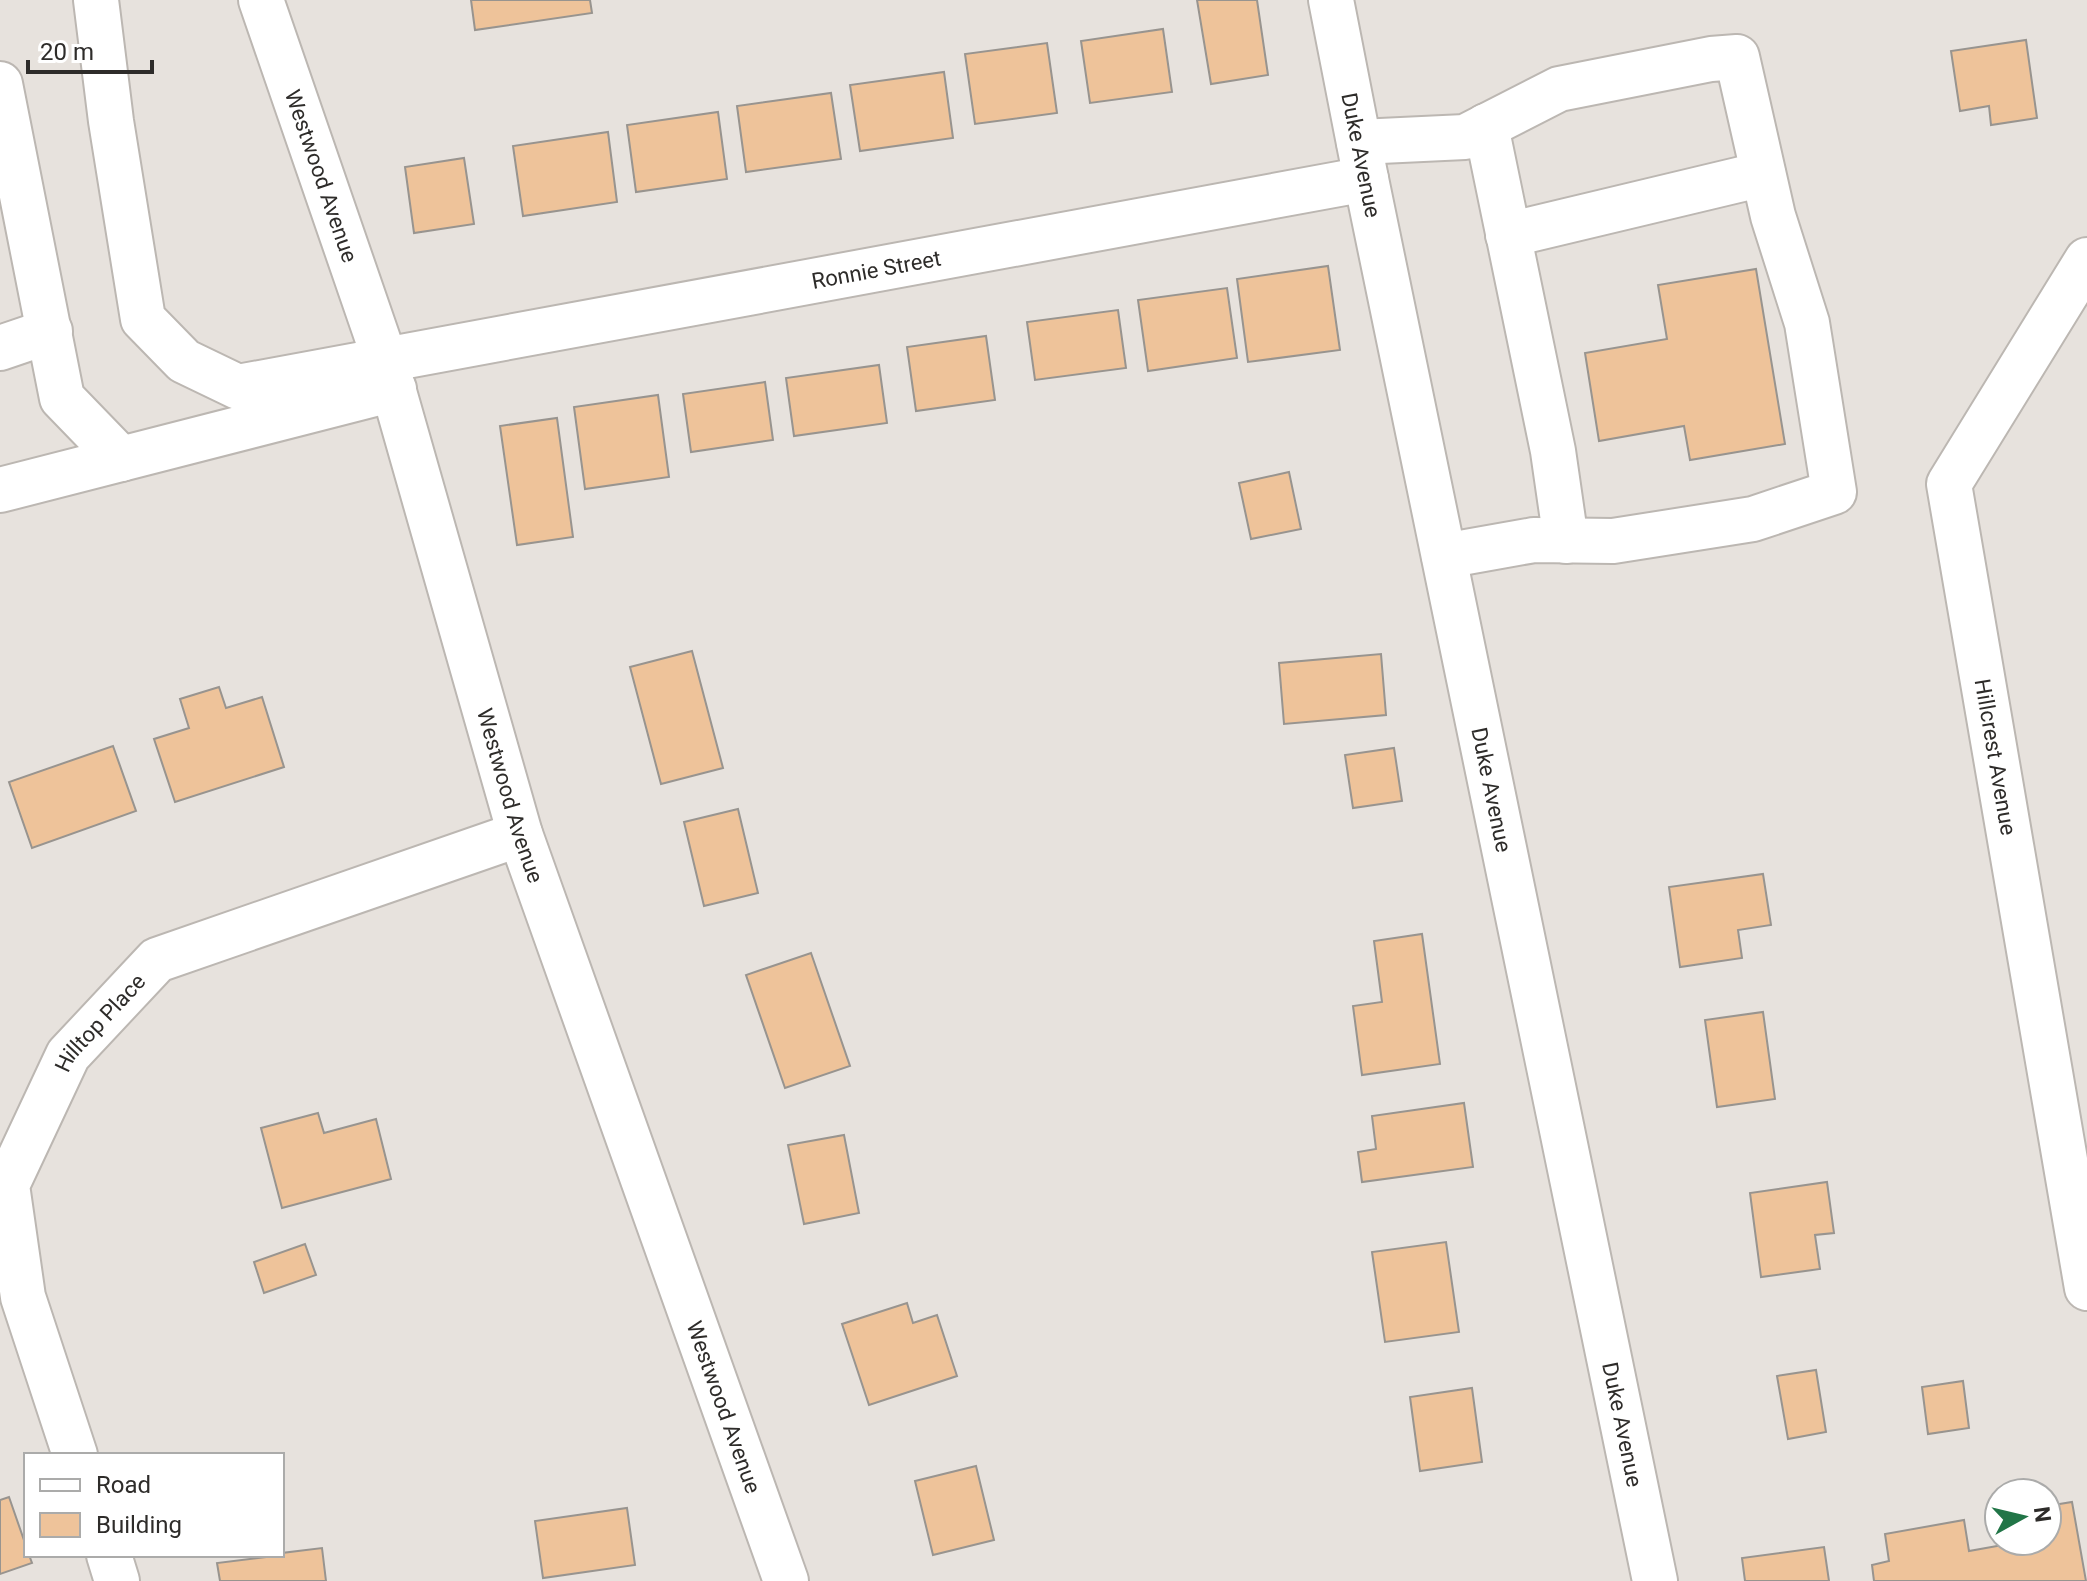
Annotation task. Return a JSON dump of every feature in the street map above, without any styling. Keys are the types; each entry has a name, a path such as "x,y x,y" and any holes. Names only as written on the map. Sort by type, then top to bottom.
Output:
{"street":[{"path":"96,0 111,121 143,319 184,361 238,387 389,374"},
{"name":"Westwood Avenue","path":"261,0 389,374 520,834 786,1581"},
{"name":"Duke Avenue","path":"1331,0 1655,1581"},
{"name":"Ronnie Street","path":"389,374 1465,137 1559,89 1711,59 1737,57 1763,174"},
{"path":"0,84 62,398 121,459"},
{"path":"1486,126 1553,451 1566,541"},
{"path":"1444,556 1534,540 1613,541 1753,519 1834,492 1807,323 1763,174 1508,235"},
{"name":"Hillcrest Avenue","path":"2087,260 1949,484 2087,1288"},
{"path":"0,348 50,331"},
{"path":"0,490 121,459 389,374"},
{"name":"Hilltop Place","path":"74,1453 23,1297 7,1185 68,1055 157,960 520,834"},
{"path":"110,1557 117,1581"}],"building":[{"path":"471,0 590,0 592,13 475,30"},
{"path":"1197,0 1257,0 1268,75 1211,84"},
{"path":"1163,29 1172,92 1090,103 1081,41"},
{"path":"2026,40 2037,118 1991,125 1989,106 1960,111 1951,51"},
{"path":"1047,43 1057,113 975,124 965,54"},
{"path":"944,72 953,138 860,151 850,85"},
{"path":"831,93 841,159 746,172 737,106"},
{"path":"718,112 727,179 636,192 627,125"},
{"path":"608,132 617,202 523,216 513,146"},
{"path":"464,158 474,224 414,233 405,167"},
{"path":"1328,266 1340,350 1248,362 1237,279"},
{"path":"1756,269 1785,444 1690,460 1684,426 1599,441 1585,353 1667,339 1658,285"},
{"path":"1227,288 1237,358 1148,371 1138,300"},
{"path":"1118,310 1126,368 1035,380 1027,322"},
{"path":"986,336 995,400 916,411 907,347"},
{"path":"879,365 887,423 794,436 786,378"},
{"path":"765,382 773,440 691,452 683,394"},
{"path":"658,395 669,477 585,489 574,407"},
{"path":"557,418 573,537 517,545 500,426"},
{"path":"1289,472 1301,529 1251,539 1239,483"},
{"path":"692,651 723,768 661,784 630,667"},
{"path":"1381,654 1386,715 1284,724 1279,663"},
{"path":"219,687 226,708 262,697 284,767 175,802 154,739 189,728 180,699"},
{"path":"113,746 136,811 32,848 9,782"},
{"path":"1394,748 1402,801 1353,808 1345,755"},
{"path":"738,809 758,893 704,906 684,822"},
{"path":"1763,874 1771,925 1738,930 1742,958 1680,967 1669,887"},
{"path":"1422,934 1440,1064 1362,1075 1353,1006 1382,1002 1374,941"},
{"path":"811,953 850,1066 785,1088 746,975"},
{"path":"1763,1012 1775,1099 1717,1107 1705,1020"},
{"path":"1464,1103 1473,1167 1362,1182 1358,1152 1376,1149 1372,1116"},
{"path":"318,1113 324,1133 376,1119 391,1179 282,1208 261,1128"},
{"path":"844,1135 859,1213 804,1224 788,1145"},
{"path":"1827,1182 1834,1233 1815,1235 1820,1269 1761,1277 1750,1193"},
{"path":"1446,1242 1459,1332 1385,1342 1372,1252"},
{"path":"305,1244 316,1275 264,1293 254,1262"},
{"path":"907,1303 913,1323 937,1315 957,1376 869,1405 842,1324"},
{"path":"1816,1370 1826,1432 1788,1439 1777,1376"},
{"path":"1963,1381 1969,1428 1928,1434 1922,1387"},
{"path":"1472,1388 1482,1462 1420,1471 1410,1397"},
{"path":"976,1466 994,1540 933,1555 915,1481"},
{"path":"9,1497 24,1540 24,1557 30,1557 32,1563 0,1574 0,1500"},
{"path":"2072,1502 2086,1581 1874,1581 1872,1565 1889,1561 1885,1534 1964,1520 1969,1551 1983,1549 1983,1557 2063,1557 2063,1503"},
{"path":"627,1508 635,1565 543,1578 535,1521"},
{"path":"1824,1547 1829,1581 1745,1581 1742,1558"},
{"path":"322,1548 326,1581 220,1581 217,1563 284,1557 284,1553"}]}
